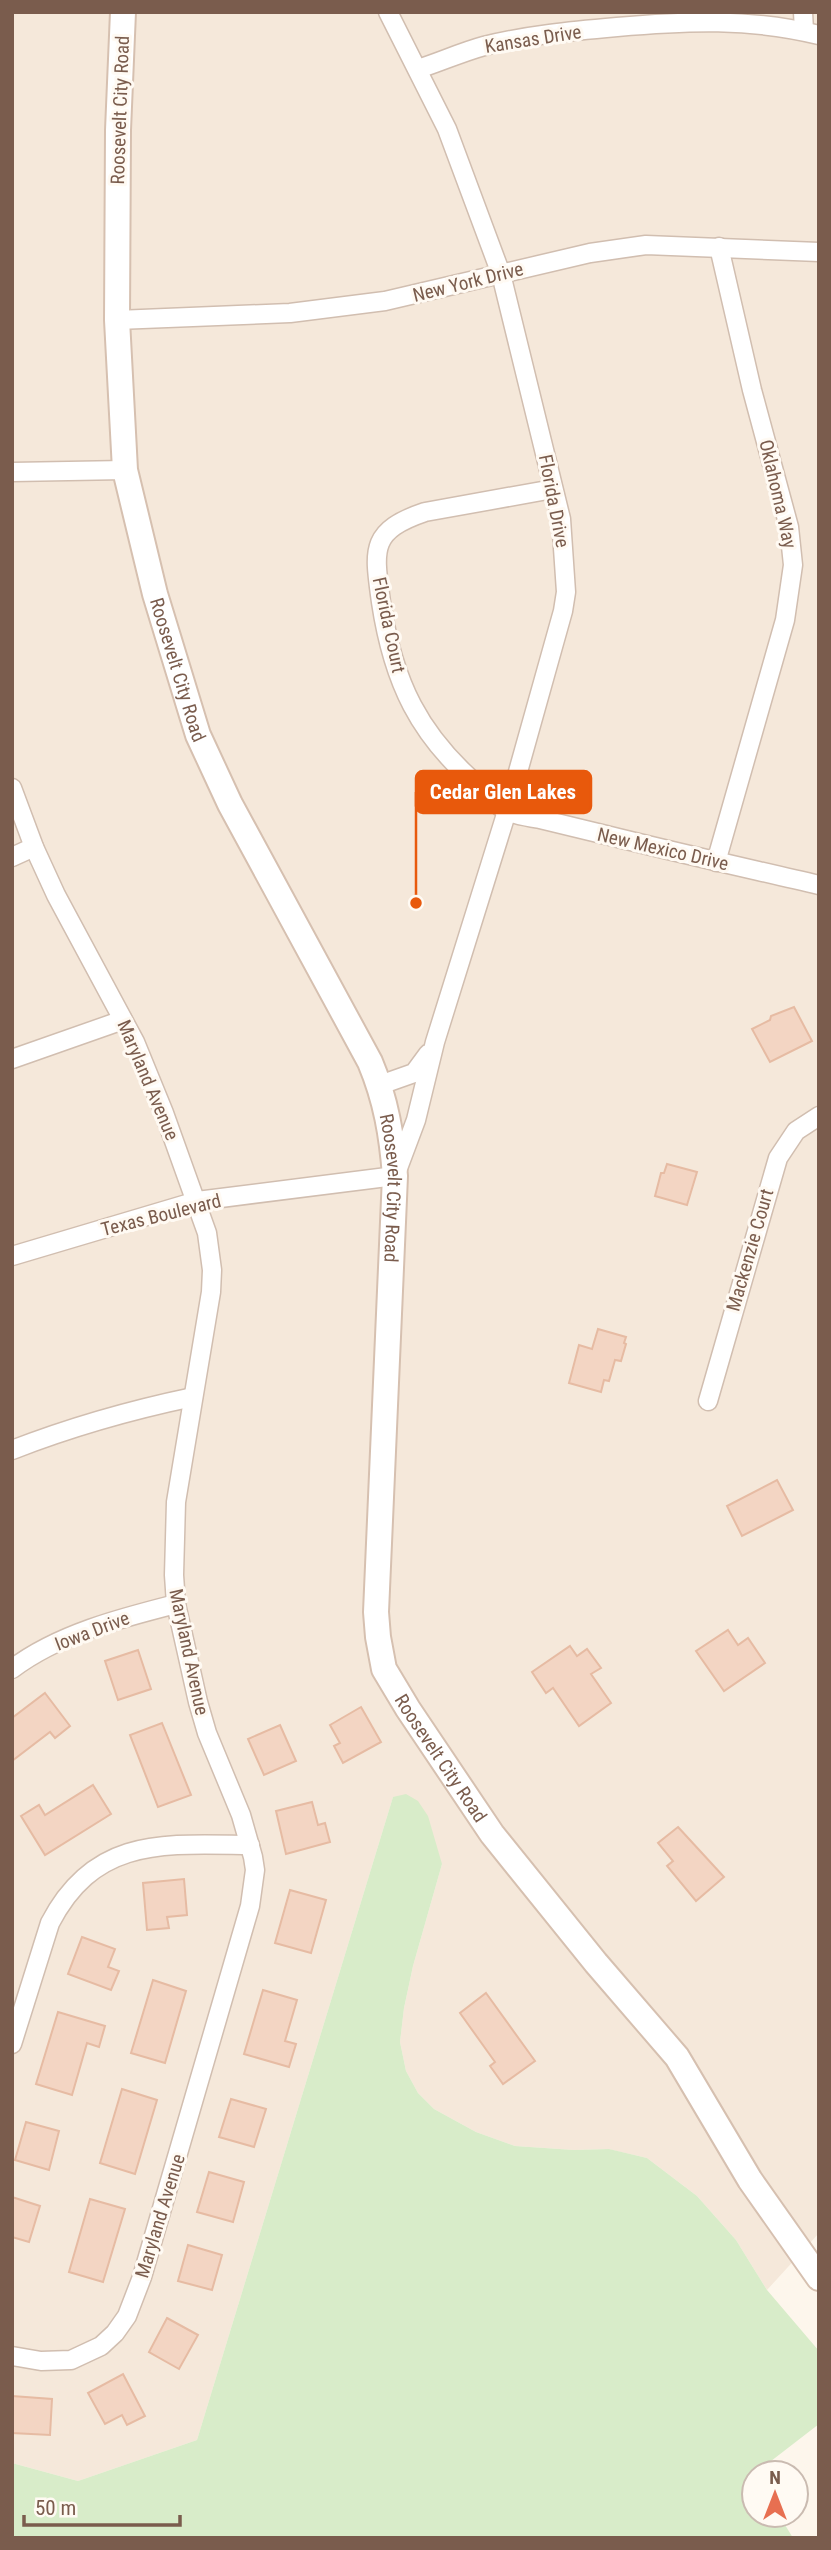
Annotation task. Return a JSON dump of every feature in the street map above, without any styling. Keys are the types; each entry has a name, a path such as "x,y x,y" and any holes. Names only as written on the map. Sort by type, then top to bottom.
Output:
{"street":[{"name":"Roosevelt City Road","path":"123,12 118,130 117,320 125,470 155,594 198,735 230,804 351,1026 380,1085 388,1113 396,1177 376,1612 384,1669 492,1835 677,2057 750,2180 819,2278"},
{"name":"Florida Drive","path":"388,12 452,141 500,274 553,489 564,547 566,592 564,611 508,811 435,1042 416,1120 396,1177"},
{"path":"803,12 811,33"},
{"name":"Kansas Drive","path":"418,69 482,47 590,21 728,21 811,33"},
{"name":"New York Drive","path":"117,320 246,316 385,301 619,248 719,247 819,252"},
{"name":"Oklahoma Way","path":"716,862 785,620 793,565 789,527 752,390 719,247"},
{"path":"12,472 125,470"},
{"name":"Florida Court","path":"508,811 466,776 446,755 409,703 397,671 383,613 375,563 376,550 393,527 425,512 553,489"},
{"name":"Maryland Avenue","path":"12,788 34,847 80,943 144,1062 207,1233 212,1270 209,1305 176,1502 176,1604 202,1716 250,1844 255,1871 250,1906 132,2307 116,2333 83,2356 52,2362 12,2356"},
{"name":"New Mexico Drive","path":"508,811 819,885"},
{"path":"12,857 34,847"},
{"path":"12,1059 123,1020"},
{"name":"Florida Drive","path":"380,1085 414,1073 435,1042"},
{"name":"Mackenzie Court","path":"708,1401 778,1158 796,1131 819,1116"},
{"name":"Texas Boulevard","path":"12,1256 197,1201 396,1177"},
{"path":"12,1450 83,1424 193,1397"},
{"name":"Iowa Drive","path":"12,1669 47,1648 87,1630 176,1604"},
{"path":"12,2044 50,1923 58,1907 77,1883 111,1860 132,1850 172,1844 250,1844"}],"shaded area":[{"path":"12,12 819,12 819,2233 767,2290 736,2240 697,2196 647,2158 608,2149 515,2146 476,2132 434,2109 418,2093 406,2071 400,2042 413,1966 442,1864 393,1797 197,2440 78,2481 12,2463"}],"green space":[{"path":"406,1794 418,1801 428,1816 442,1864 404,2008 400,2042 406,2071 418,2093 434,2109 476,2132 515,2146 574,2150 609,2149 647,2158 697,2196 736,2240 767,2290 819,2351 819,2424 774,2459 740,2459 740,2529 788,2529 793,2538 12,2538 12,2463 78,2481 197,2440 393,1797"}],"building":[{"path":"794,1007 812,1041 770,1062 752,1029 770,1020 771,1016"},
{"path":"667,1164 697,1172 687,1205 655,1196 661,1173 664,1173"},
{"path":"598,1329 626,1337 621,1361 615,1360 609,1381 604,1380 601,1392 569,1383 579,1345 592,1349"},
{"path":"777,1480 793,1510 742,1536 727,1506"},
{"path":"728,1630 738,1645 748,1638 765,1663 724,1691 696,1651"},
{"path":"570,1646 577,1656 587,1649 601,1668 591,1674 611,1703 579,1726 553,1688 546,1693 532,1672"},
{"path":"138,1650 151,1689 118,1700 105,1661"},
{"path":"45,1693 70,1726 55,1738 50,1732 12,1761 12,1718"},
{"path":"361,1707 381,1742 343,1763 334,1746 340,1743 330,1725"},
{"path":"162,1723 191,1795 158,1807 130,1735"},
{"path":"280,1725 296,1761 264,1775 248,1739"},
{"path":"93,1785 111,1814 45,1855 21,1816 39,1805 45,1815"},
{"path":"312,1802 318,1825 325,1823 330,1842 286,1854 276,1811"},
{"path":"678,1827 724,1877 696,1901 667,1866 673,1861 658,1843"},
{"path":"184,1879 187,1915 167,1917 169,1928 147,1930 143,1883"},
{"path":"290,1890 326,1900 311,1953 275,1943"},
{"path":"82,1937 115,1949 108,1967 119,1971 111,1990 68,1974"},
{"path":"153,1980 186,1991 165,2063 131,2053"},
{"path":"263,1990 297,2000 285,2041 296,2044 289,2067 244,2054"},
{"path":"486,1993 535,2061 503,2084 490,2066 495,2062 460,2013"},
{"path":"58,2012 105,2026 99,2047 87,2043 72,2095 36,2084"},
{"path":"122,2089 157,2100 135,2174 100,2163"},
{"path":"231,2099 266,2109 254,2147 219,2137"},
{"path":"26,2122 59,2131 49,2170 15,2160"},
{"path":"209,2172 244,2182 233,2222 197,2212"},
{"path":"12,2197 40,2206 29,2242 12,2237"},
{"path":"90,2199 125,2209 103,2282 69,2272"},
{"path":"188,2245 222,2255 212,2290 178,2281"},
{"path":"167,2318 198,2335 179,2369 149,2352"},
{"path":"123,2374 145,2416 127,2425 122,2415 105,2424 88,2393"},
{"path":"12,2396 52,2399 50,2435 12,2433"}],"place":[{"name":"Cedar Glen Lakes","path":"416,903"}]}
